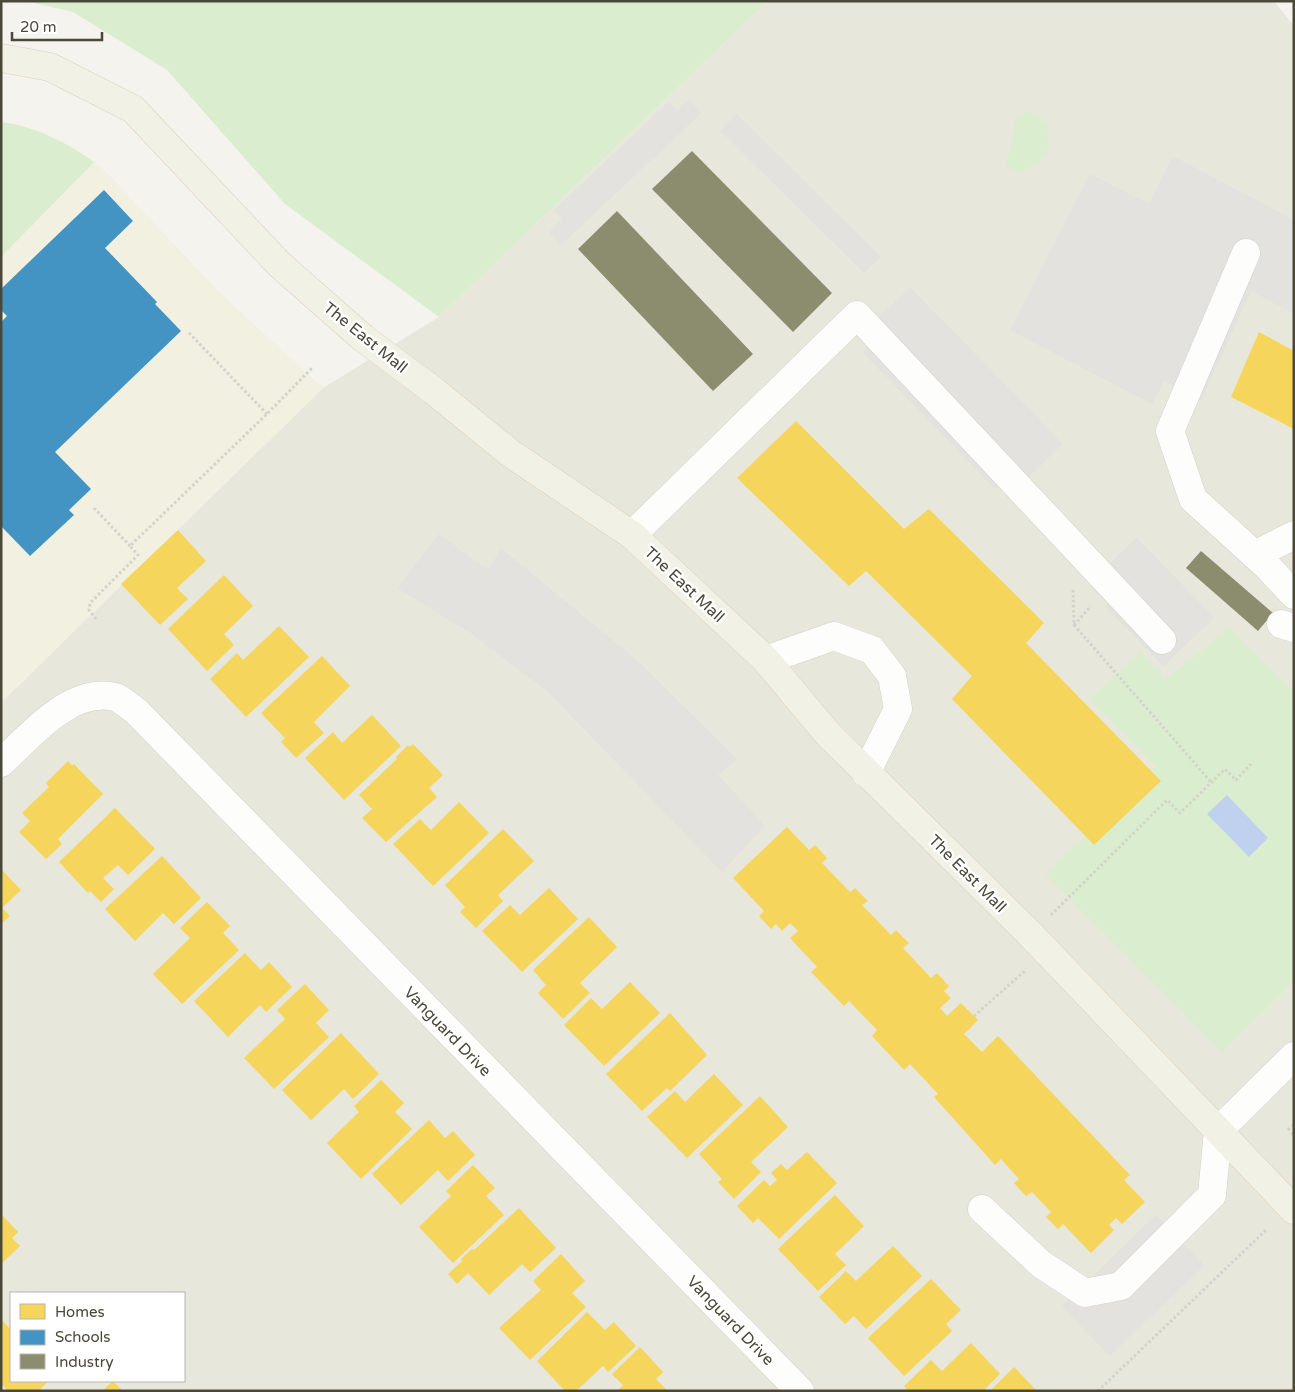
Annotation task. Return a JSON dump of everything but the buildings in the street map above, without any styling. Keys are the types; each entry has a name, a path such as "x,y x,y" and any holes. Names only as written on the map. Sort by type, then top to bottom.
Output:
{"main road":[{"name":"The East Mall","path":"1,58 50,66 133,109 279,264 363,338 434,391 510,453 632,535 766,660 827,733 1039,943 1294,1210"}],"street":[{"path":"1246,253 1170,431 1193,499 1268,566 1294,596"},
{"path":"632,535 857,314 1162,640"},
{"path":"1255,554 1294,535"},
{"path":"766,660 834,636 872,650 892,676 898,709 866,773"},
{"name":"Vanguard Drive","path":"1,763 56,712 69,704 84,699 115,697 137,712 800,1391"},
{"path":"982,1209 1041,1264 1085,1293 1121,1286 1212,1194 1218,1130 1294,1056"}],"path":[{"path":"189,333 267,414"},
{"path":"130,546 313,367"},
{"path":"94,508 138,555 90,604 89,610 96,619"},
{"path":"1073,583 1074,625 1212,782"},
{"path":"974,1016 1167,800 1180,813 1225,769 1236,780 1251,764"},
{"path":"1291,1132 1294,1125"},
{"path":"1098,1391 1267,1229"}],"shaded area":[{"path":"768,1 1274,1 1294,26 1294,1391 1,1391 1,702 323,388 439,317"},
{"path":"689,100 701,113 561,245 549,232 562,219 554,210 669,102 677,111"},
{"path":"737,114 881,257 864,273 720,131"},
{"path":"1,122 16,124 43,132 71,146 94,162 108,174 220,293 323,388 1,703"},
{"path":"1173,156 1294,220 1294,314 1251,291 1201,400 1164,381 1152,404 1010,330 1090,174 1149,204"},
{"path":"910,287 1063,444 1023,483 1012,472 995,489 862,352 881,334 872,324"},
{"path":"439,534 488,570 501,548 640,663 737,759 718,775 765,826 722,872 547,691 469,632 397,588"},
{"path":"1137,538 1214,618 1163,666 1105,606 1124,588 1105,568"},
{"path":"1156,1215 1204,1265 1110,1356 1062,1306"}],"green space":[{"path":"26,1 768,1 439,317 285,204 167,70 73,12"},
{"path":"1026,110 1040,116 1047,126 1049,148 1037,165 1018,172 1006,166 1016,119"},
{"path":"1,122 14,124 50,136 94,162 1,257"},
{"path":"1230,627 1294,692 1294,982 1222,1052 1045,874 1156,767 1089,699 1141,651 1165,680"}],"water":[{"path":"1227,795 1268,838 1249,857 1207,814"}]}
